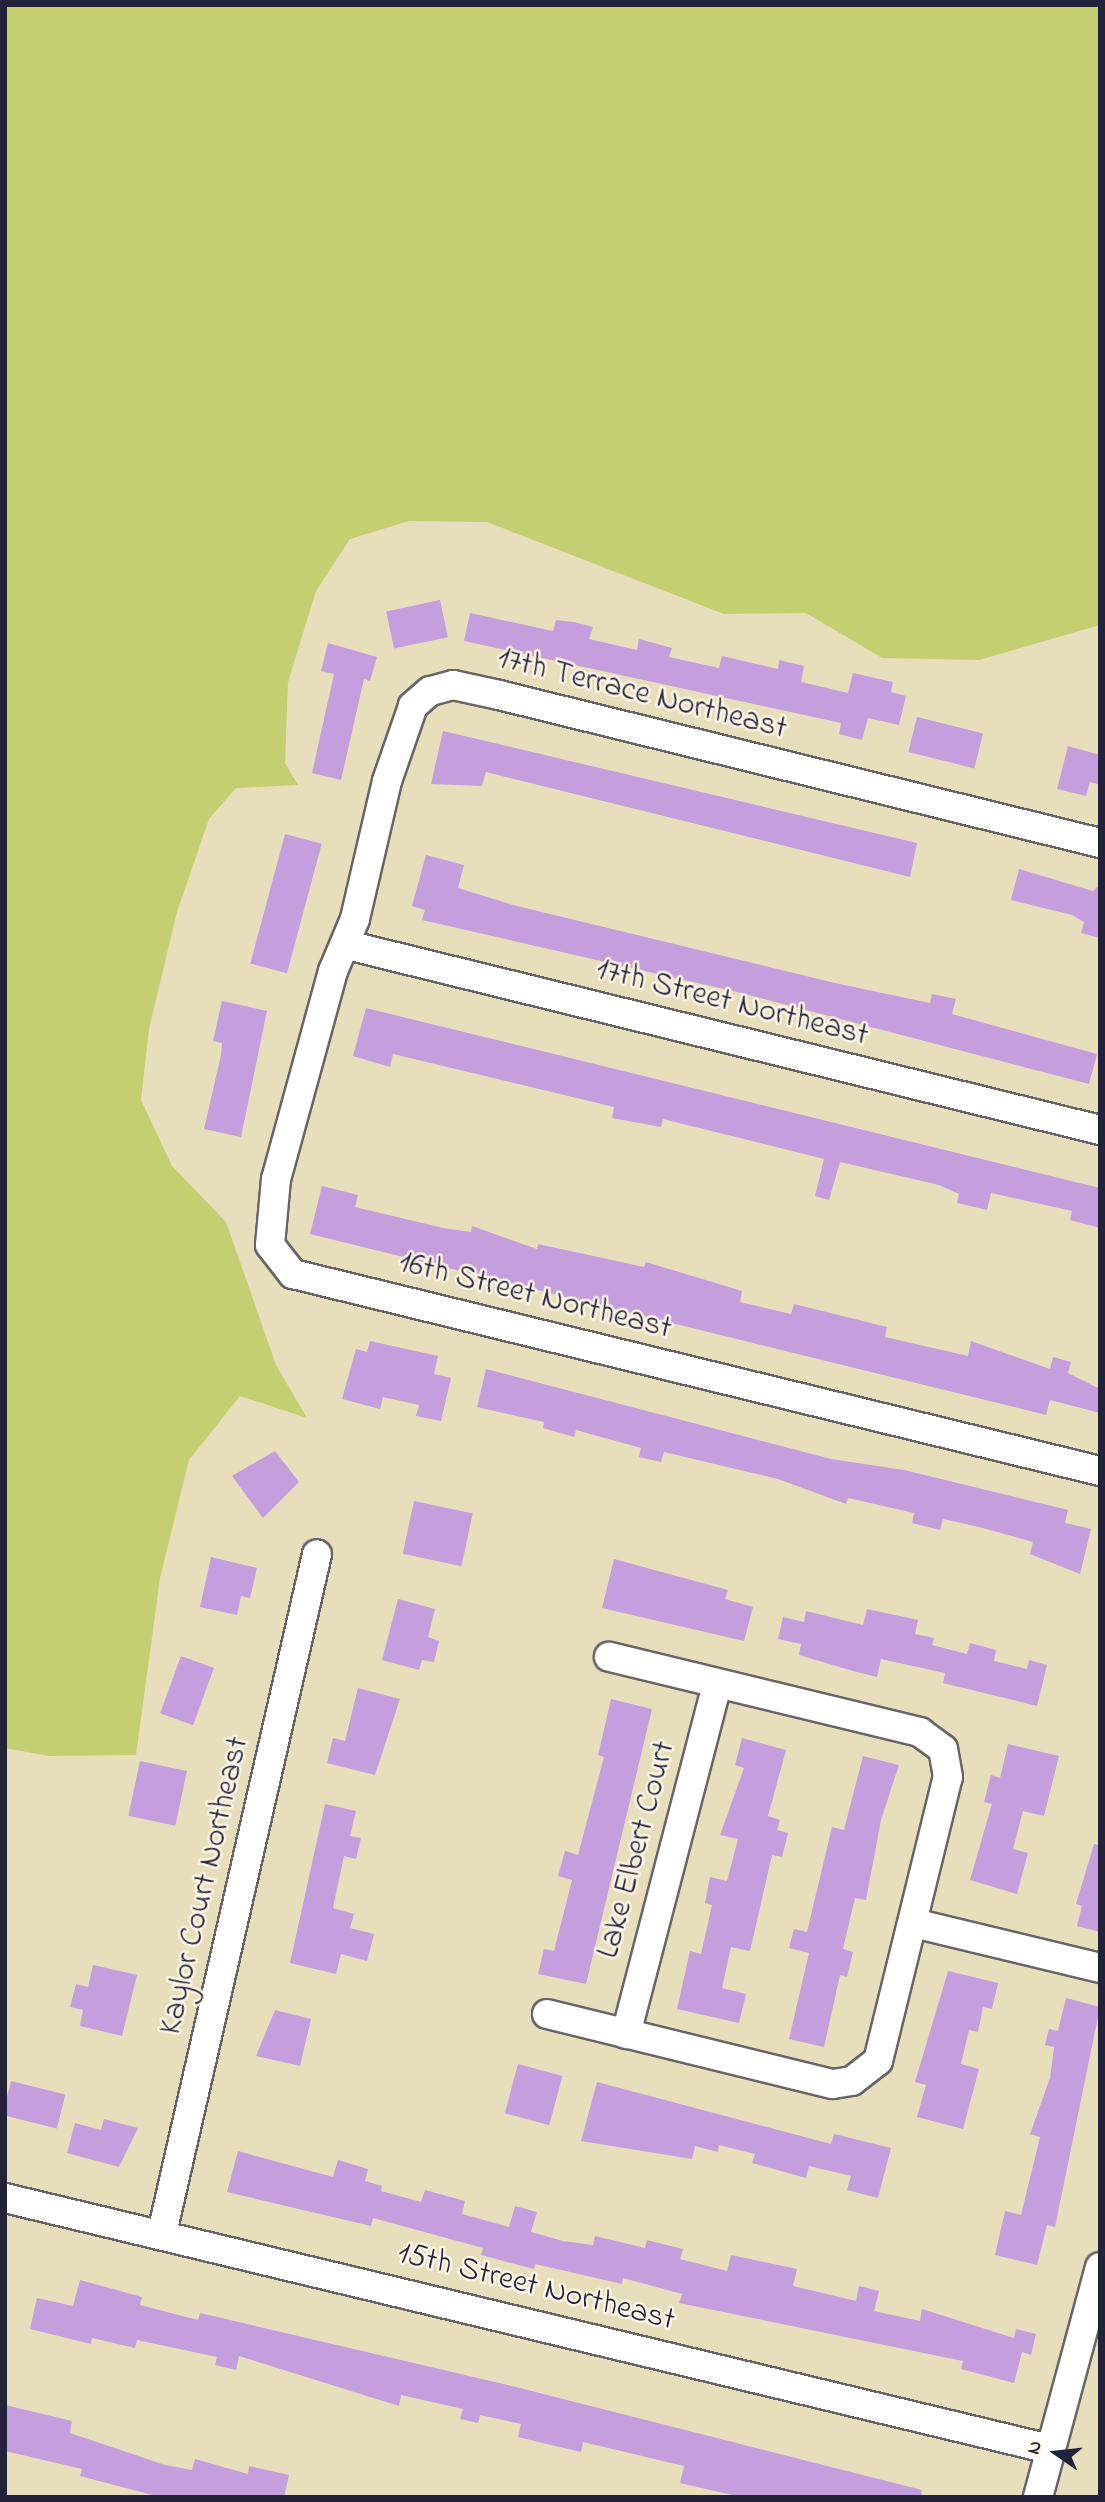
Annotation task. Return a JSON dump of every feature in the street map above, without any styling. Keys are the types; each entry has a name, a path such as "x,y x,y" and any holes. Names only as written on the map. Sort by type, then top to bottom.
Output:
{"street":[{"name":"17th Terrace Northeast","path":"347,945 387,781 413,706 430,691 453,685 1100,843"},
{"name":"17th Street Northeast","path":"347,945 1100,1130"},
{"name":"16th Street Northeast","path":"347,945 334,971 276,1179 270,1245 293,1274 1100,1471"},
{"name":"Kaylor Court Northeast","path":"162,2233 317,1554"},
{"path":"547,2014 833,2084 852,2081 878,2061 948,1777 943,1749 920,1732 609,1657"},
{"name":"Lake Elbert Court","path":"626,2034 718,1684"},
{"path":"913,1923 1100,1968"},
{"name":"15th Street Northeast","path":"5,2198 162,2233 1050,2449"},
{"path":"1038,2497 1098,2284"}],"green space":[{"path":"5,5 1100,5 1100,625 979,660 882,658 806,613 724,614 487,522 409,521 350,539 316,591 288,682 285,763 298,785 236,788 209,819 177,912 149,1029 141,1100 172,1166 226,1222 276,1365 307,1418 240,1396 189,1460 160,1578 136,1755 49,1756 5,1748"}],"building":[{"path":"440,600 448,637 394,649 386,611"},
{"path":"470,613 553,631 556,620 574,622 593,627 589,639 637,650 639,639 672,648 669,657 719,668 722,656 778,669 779,660 804,666 801,682 848,693 853,673 893,682 891,692 906,696 899,725 868,718 862,740 839,734 841,723 464,641"},
{"path":"328,643 377,657 370,681 364,679 341,780 312,773 334,674 321,671"},
{"path":"917,717 983,733 974,768 908,752"},
{"path":"443,731 917,843 910,877 486,772 482,786 431,784"},
{"path":"1068,746 1100,755 1100,785 1090,782 1086,796 1057,789"},
{"path":"285,834 322,844 287,973 250,963"},
{"path":"426,855 464,865 458,888 513,905 835,983 930,1003 932,994 956,999 952,1014 1097,1054 1089,1084 737,992 422,920 425,910 412,906"},
{"path":"1019,869 1093,891 1100,885 1100,938 1081,933 1084,922 1072,915 1011,900"},
{"path":"222,1001 267,1011 241,1137 204,1129 221,1055 222,1043 213,1041"},
{"path":"366,1008 1100,1188 1100,1228 1070,1220 1072,1211 991,1193 987,1210 957,1203 959,1194 939,1185 840,1162 829,1200 815,1196 824,1159 663,1119 661,1127 612,1118 614,1107 393,1054 390,1067 353,1056"},
{"path":"322,1186 358,1195 355,1207 443,1228 471,1232 472,1226 537,1249 538,1244 644,1267 646,1262 742,1291 740,1302 791,1314 794,1304 887,1327 885,1337 968,1356 971,1341 1050,1369 1053,1357 1071,1362 1068,1373 1100,1389 1100,1413 1050,1400 1046,1415 310,1234"},
{"path":"370,1341 438,1356 434,1374 451,1378 441,1421 416,1416 419,1405 383,1397 380,1409 342,1399 356,1349 367,1352"},
{"path":"486,1369 831,1459 904,1470 1068,1510 1065,1523 1091,1529 1080,1574 1030,1554 1033,1542 979,1527 943,1519 940,1530 912,1523 914,1513 848,1498 846,1504 778,1479 664,1452 661,1462 639,1457 641,1448 576,1430 574,1437 543,1428 544,1422 477,1407"},
{"path":"275,1451 299,1482 263,1518 232,1476"},
{"path":"414,1501 473,1513 461,1566 403,1554"},
{"path":"211,1557 257,1568 250,1598 241,1596 237,1615 200,1607"},
{"path":"614,1559 728,1590 725,1599 753,1607 744,1641 602,1608"},
{"path":"398,1599 435,1609 428,1637 439,1641 434,1662 422,1660 419,1670 382,1660"},
{"path":"867,1609 918,1620 915,1634 934,1638 932,1645 967,1654 970,1643 996,1650 994,1661 1027,1669 1029,1660 1047,1665 1037,1706 943,1683 945,1673 881,1659 877,1677 853,1671 799,1655 801,1644 778,1639 783,1617 804,1622 806,1611 863,1625"},
{"path":"181,1656 214,1668 193,1725 160,1713"},
{"path":"358,1688 400,1699 375,1775 327,1763 333,1738 345,1741"},
{"path":"611,1699 652,1709 586,1984 538,1974 544,1949 554,1951 572,1880 558,1876 565,1851 578,1855 604,1757 598,1755"},
{"path":"742,1738 786,1750 768,1816 780,1820 777,1830 788,1833 782,1857 772,1855 750,1951 731,1947 722,1988 746,1994 739,2023 677,2009 690,1951 701,1954 712,1905 705,1903 710,1877 727,1881 738,1839 720,1835 744,1768 735,1765"},
{"path":"1008,1744 1059,1756 1044,1816 1023,1811 1013,1849 1028,1853 1017,1894 970,1880 992,1804 984,1802 991,1775 1000,1778"},
{"path":"863,1756 899,1765 881,1820 866,1900 855,1898 843,1949 853,1952 847,1977 840,1975 824,2047 789,2039 809,1953 789,1948 794,1929 807,1932 832,1827 844,1830"},
{"path":"140,1761 187,1771 175,1826 128,1816"},
{"path":"325,1804 356,1811 350,1836 361,1838 356,1859 344,1856 333,1908 354,1914 350,1928 374,1934 367,1961 341,1954 336,1974 290,1963"},
{"path":"1094,1844 1100,1845 1100,1932 1077,1926 1082,1906 1076,1904"},
{"path":"93,1965 137,1975 122,2036 80,2026 83,2010 70,2007 76,1984 88,1987"},
{"path":"948,1971 998,1983 992,2009 983,2007 978,2032 969,2030 961,2064 979,2069 963,2129 917,2117 926,2085 915,2082"},
{"path":"1066,1998 1100,2007 1055,2227 1047,2225 1037,2265 995,2255 1005,2211 1021,2215 1040,2137 1030,2134 1050,2078 1054,2047 1045,2045 1049,2029 1058,2031"},
{"path":"275,2010 311,2019 300,2066 256,2056"},
{"path":"518,2064 562,2076 549,2125 505,2113"},
{"path":"11,2081 65,2095 57,2129 5,2116"},
{"path":"597,2082 831,2144 834,2134 891,2148 878,2198 847,2190 851,2176 809,2166 806,2178 752,2163 755,2154 719,2145 718,2152 695,2146 692,2159 581,2141"},
{"path":"104,2119 138,2128 119,2167 67,2153 75,2123 101,2130"},
{"path":"238,2151 333,2177 338,2160 368,2169 365,2181 382,2186 381,2191 421,2202 425,2190 465,2201 462,2214 509,2227 515,2206 537,2212 531,2232 563,2241 593,2245 595,2236 645,2248 647,2240 683,2249 680,2259 727,2271 731,2255 797,2269 793,2286 856,2301 859,2286 879,2291 874,2311 920,2321 922,2309 1014,2338 1016,2329 1036,2334 1031,2355 1022,2352 1014,2383 961,2369 963,2361 679,2303 682,2294 623,2278 622,2284 535,2264 534,2269 481,2255 483,2248 373,2218 371,2226 227,2192"},
{"path":"80,2280 142,2297 140,2305 198,2320 200,2313 512,2386 922,2490 921,2497 741,2497 680,2483 684,2466 583,2442 581,2452 518,2437 521,2424 480,2415 478,2423 460,2419 463,2409 401,2395 399,2406 239,2356 236,2370 215,2365 217,2357 137,2340 135,2348 92,2338 91,2344 30,2329 37,2298 73,2306"},
{"path":"5,2405 72,2421 70,2433 165,2465 192,2470 195,2459 248,2474 249,2466 289,2475 284,2497 160,2497 80,2476 82,2469 5,2451"}]}
